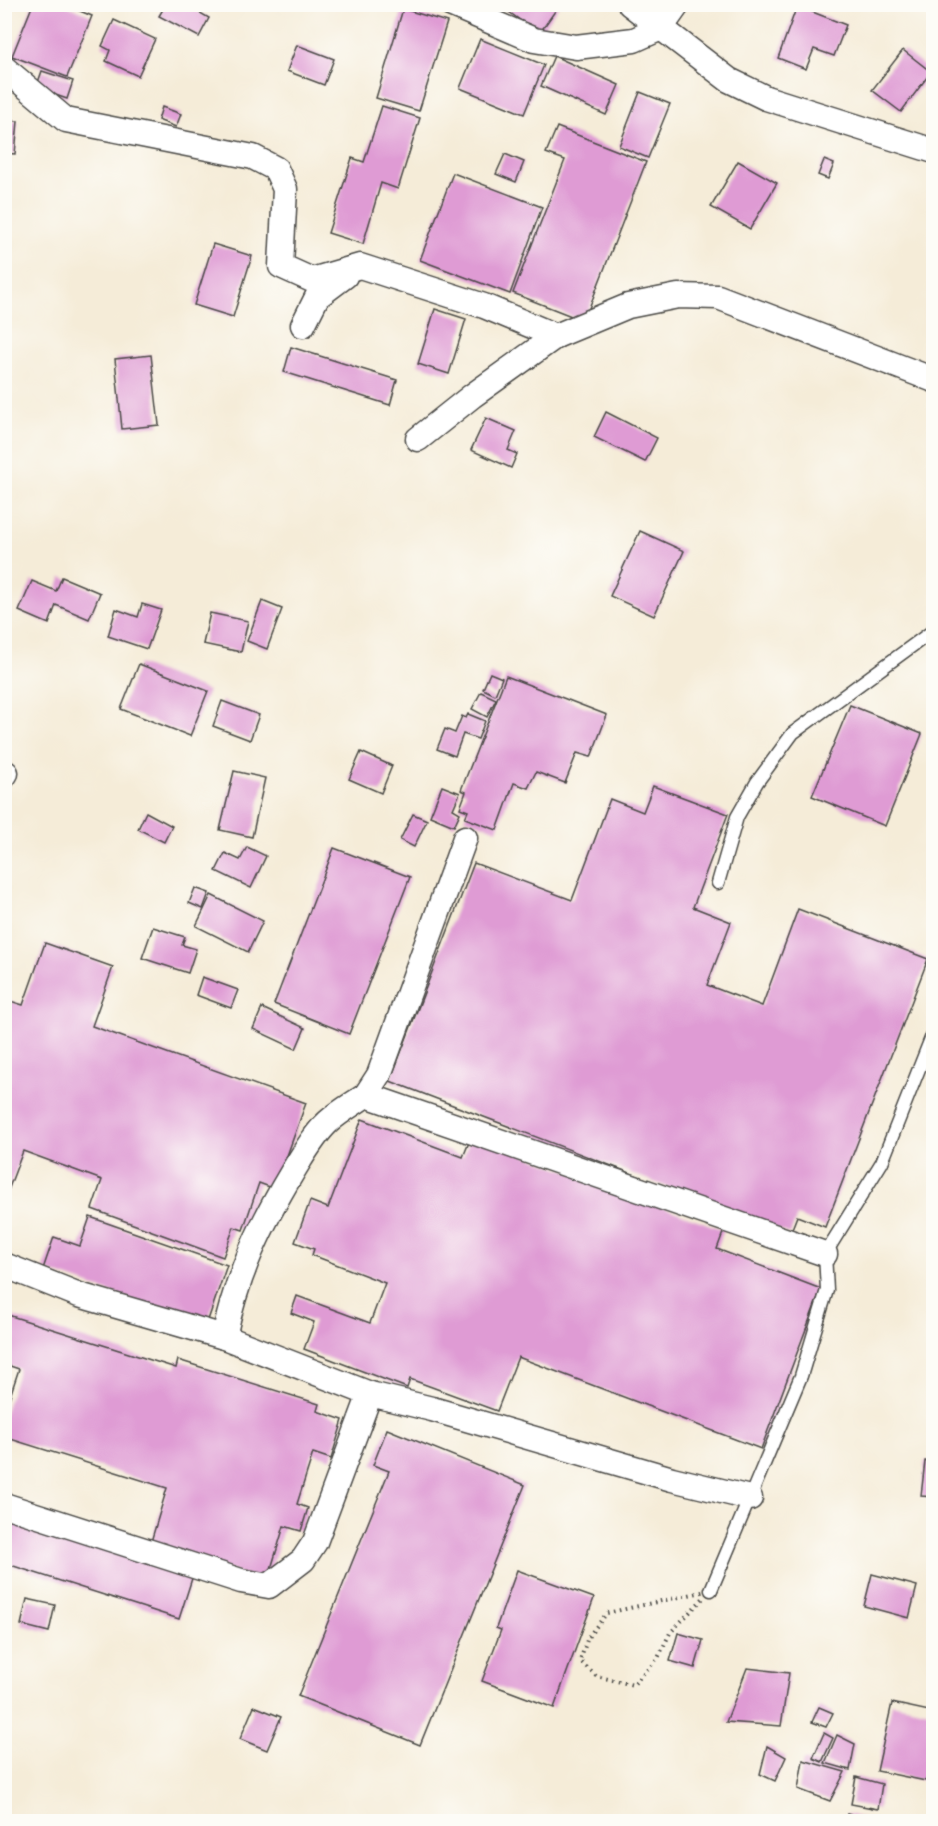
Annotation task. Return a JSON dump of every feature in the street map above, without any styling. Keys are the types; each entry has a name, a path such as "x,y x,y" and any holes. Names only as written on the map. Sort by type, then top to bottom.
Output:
{"street":[{"path":"450,4 534,40 576,47 634,40 662,28 678,4"},
{"path":"630,4 729,80 766,98 933,151"},
{"path":"4,68 66,120 253,157 276,170 285,189 281,266 312,280 360,266 484,306 556,336"},
{"path":"303,325 317,297 360,266"},
{"path":"418,439 472,396 556,336 628,306 678,296 718,297 933,380"},
{"path":"224,1337 232,1297 270,1209 306,1150 327,1123 366,1095 379,1075 465,838"},
{"path":"366,1095 825,1254"},
{"path":"4,1265 79,1295 224,1337 370,1394 432,1409 672,1479 750,1498"},
{"path":"4,1505 242,1581 269,1586 303,1560 315,1542 370,1394"}],"lane":[{"path":"718,883 737,817 757,782 793,733 933,630"},
{"path":"711,1590 804,1365 827,1290 825,1254 882,1162 933,1031"}],"path":[{"path":"711,1590 670,1633 658,1658 633,1685 596,1676 580,1661 588,1637 607,1613 711,1590"}],"building":[{"path":"33,4 63,4 92,16 67,77 12,56"},
{"path":"166,4 185,4 209,18 199,37 159,16"},
{"path":"498,4 560,4 539,34"},
{"path":"797,6 846,25 834,56 814,49 806,69 778,58"},
{"path":"403,9 447,22 419,111 376,98"},
{"path":"114,20 155,39 138,76 106,61 110,50 102,46"},
{"path":"480,39 544,65 524,114 460,88"},
{"path":"297,45 334,59 324,85 287,71"},
{"path":"903,50 931,72 901,112 872,90"},
{"path":"554,56 619,85 606,115 541,86"},
{"path":"42,71 73,81 67,99 36,88"},
{"path":"640,92 670,104 648,158 619,146"},
{"path":"382,106 420,118 398,189 381,183 363,244 328,233 352,158 364,162"},
{"path":"162,107 181,114 176,127 158,120"},
{"path":"4,120 18,121 15,154 4,153"},
{"path":"557,127 646,162 584,321 513,293 565,160 546,153"},
{"path":"505,154 524,162 516,182 496,174"},
{"path":"824,160 834,164 828,179 818,175"},
{"path":"738,161 777,183 750,229 711,207"},
{"path":"453,173 542,207 510,294 420,260"},
{"path":"213,244 252,256 233,317 194,305"},
{"path":"435,309 466,319 449,374 418,364"},
{"path":"291,347 397,380 390,405 284,372"},
{"path":"151,355 159,425 122,429 115,359"},
{"path":"606,412 657,438 645,462 594,437"},
{"path":"486,418 516,431 508,450 517,454 511,468 471,450"},
{"path":"640,531 684,551 654,616 610,596"},
{"path":"62,577 100,593 89,619 56,605 49,624 19,611 32,581 56,591"},
{"path":"262,601 282,609 267,649 247,641"},
{"path":"142,604 161,610 147,649 108,636 116,609 138,617"},
{"path":"210,613 248,621 241,652 203,644"},
{"path":"139,664 208,691 190,736 121,709"},
{"path":"490,673 502,678 495,695 483,689"},
{"path":"506,676 607,715 591,757 577,753 565,783 536,772 528,788 514,783 497,830 465,818 468,811 460,808 466,792 461,790"},
{"path":"481,692 496,699 487,717 472,709"},
{"path":"222,701 259,715 250,740 213,726"},
{"path":"850,705 922,734 885,826 812,796"},
{"path":"468,714 485,721 478,739 463,734 455,756 437,749 445,729 455,733 462,716 466,718"},
{"path":"361,752 392,766 381,793 349,779"},
{"path":"234,771 265,778 252,837 220,830"},
{"path":"442,786 460,793 453,809 460,813 454,826 430,816"},
{"path":"653,786 728,814 693,907 731,922 707,985 762,1006 798,909 928,959 825,1227 797,1216 790,1234 390,1081 474,863 572,900 610,799 643,812"},
{"path":"146,812 172,826 164,842 138,829"},
{"path":"413,814 427,820 414,847 400,840"},
{"path":"247,847 266,856 251,888 216,871 225,853 240,860"},
{"path":"334,848 410,877 349,1034 274,1004"},
{"path":"195,888 209,893 203,909 189,903"},
{"path":"211,895 263,921 248,952 196,926"},
{"path":"153,927 185,937 182,945 196,949 188,973 142,958"},
{"path":"45,943 113,967 92,1026 306,1103 275,1189 259,1183 243,1230 234,1227 223,1257 92,1209 102,1180 23,1151 4,1201 4,999 23,1005"},
{"path":"202,977 238,990 231,1008 196,995"},
{"path":"262,1008 305,1028 296,1049 253,1029"},
{"path":"362,1119 463,1157 472,1135 724,1230 717,1249 821,1289 761,1449 518,1357 497,1411 410,1379 407,1388 304,1349 314,1322 291,1313 297,1296 370,1323 385,1283 312,1255 314,1249 295,1242 310,1201 328,1208"},
{"path":"90,1217 227,1265 206,1326 43,1269 54,1237 80,1246"},
{"path":"8,1315 176,1368 178,1360 319,1404 317,1411 343,1420 331,1459 313,1453 297,1504 308,1508 301,1531 284,1526 267,1582 150,1545 167,1488 4,1437 4,1414 19,1369 4,1364 4,1325"},
{"path":"387,1429 525,1485 420,1745 298,1696 389,1471 373,1465"},
{"path":"925,1461 934,1462 934,1497 921,1496"},
{"path":"11,1510 195,1569 179,1619 4,1563 4,1530"},
{"path":"517,1570 594,1598 554,1708 482,1681 501,1630 496,1628"},
{"path":"872,1574 917,1586 909,1618 864,1606"},
{"path":"27,1599 55,1605 49,1632 21,1625"},
{"path":"678,1633 703,1640 695,1668 670,1661"},
{"path":"747,1668 789,1673 781,1726 726,1722"},
{"path":"892,1703 934,1712 934,1745 926,1781 877,1771"},
{"path":"254,1706 281,1717 267,1750 240,1739"},
{"path":"819,1707 833,1713 826,1727 812,1722"},
{"path":"824,1733 833,1738 822,1762 813,1758"},
{"path":"837,1735 855,1744 850,1770 825,1763"},
{"path":"767,1746 786,1757 775,1781 760,1774"},
{"path":"803,1760 845,1772 830,1801 798,1789"},
{"path":"856,1777 882,1784 878,1809 851,1804"},
{"path":"847,1814 873,1821 873,1822 846,1822"}]}
